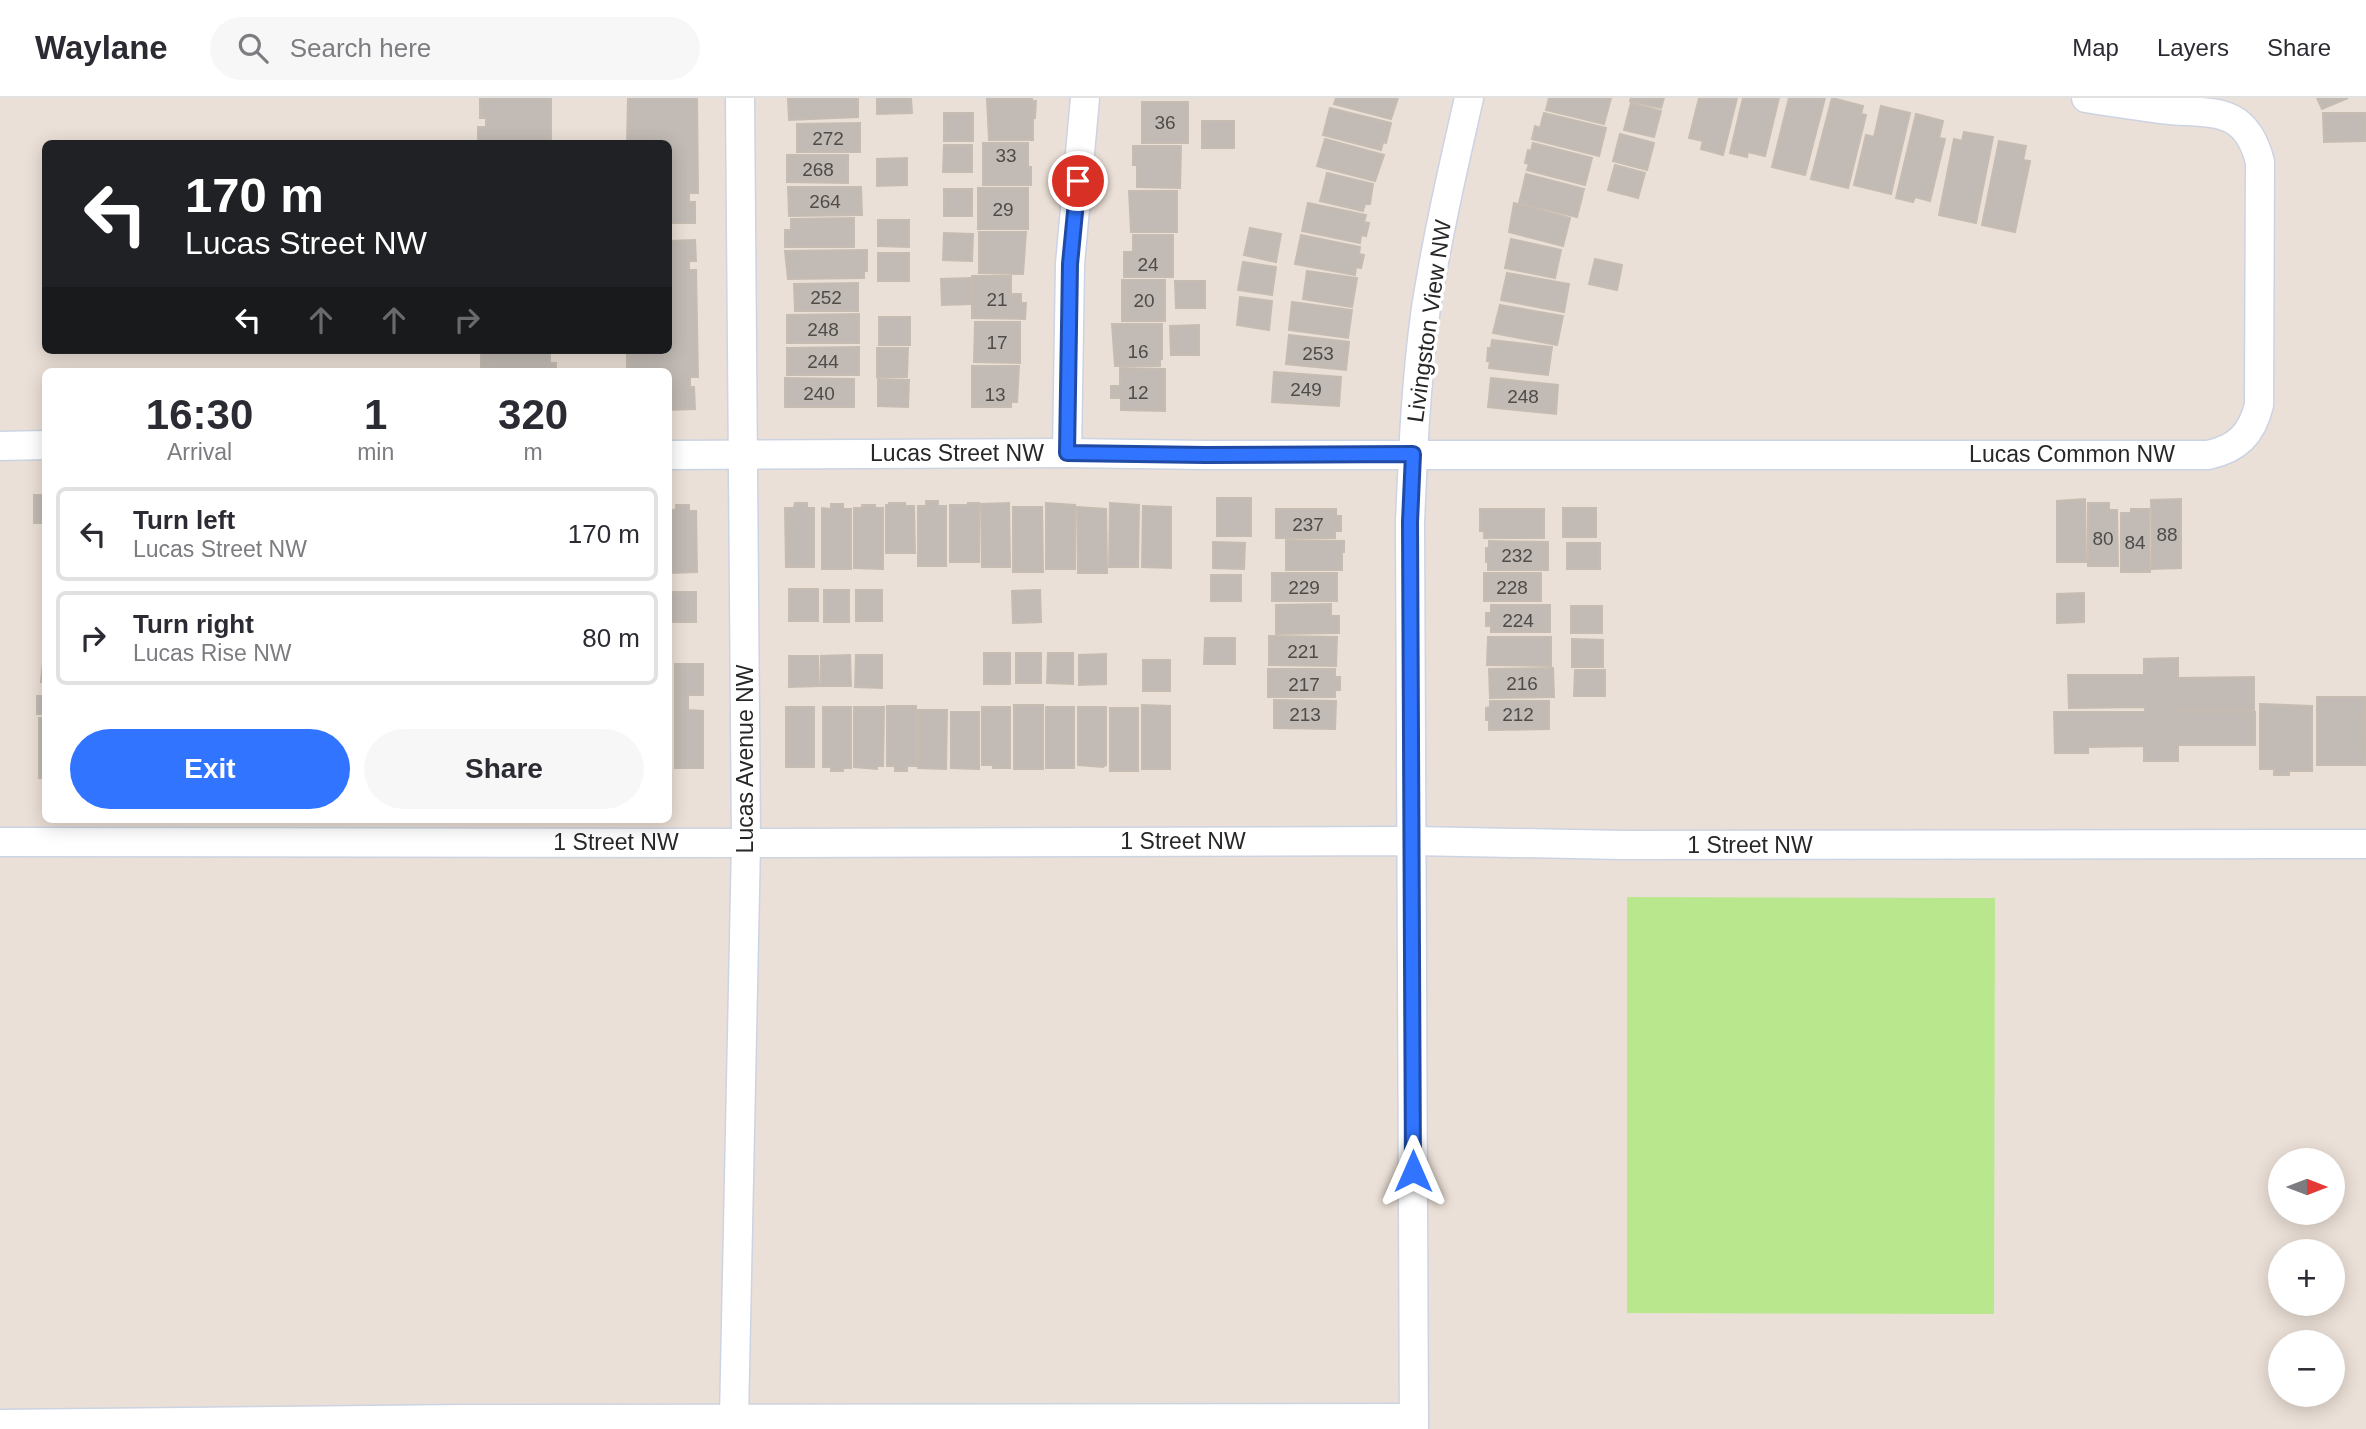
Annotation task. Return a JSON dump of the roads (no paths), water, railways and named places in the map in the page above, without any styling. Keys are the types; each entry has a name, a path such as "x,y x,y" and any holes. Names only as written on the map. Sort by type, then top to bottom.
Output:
{"street":[{"name":"Lucas Avenue NW","path":"734,1419 746,843 740,98"},
{"path":"1067,453 1070,264 1085,98"},
{"name":"Livingston View NW","path":"1414,1424 1410,522 1415,412 1426,309 1445,203 1469,98"},
{"name":"Lucas Common NW","path":"1413,454 2208,454 2235,446 2247,436 2259,405 2260,162 2257,147 2250,133 2239,122 2222,115 2086,98"},
{"path":"0,446 42,445"},
{"name":"Lucas Street NW","path":"672,455 1413,454"},
{"name":"1 Street NW","path":"0,842 1413,841 1623,845 2366,844"},
{"path":"0,1424 734,1419 1414,1424"}]}
